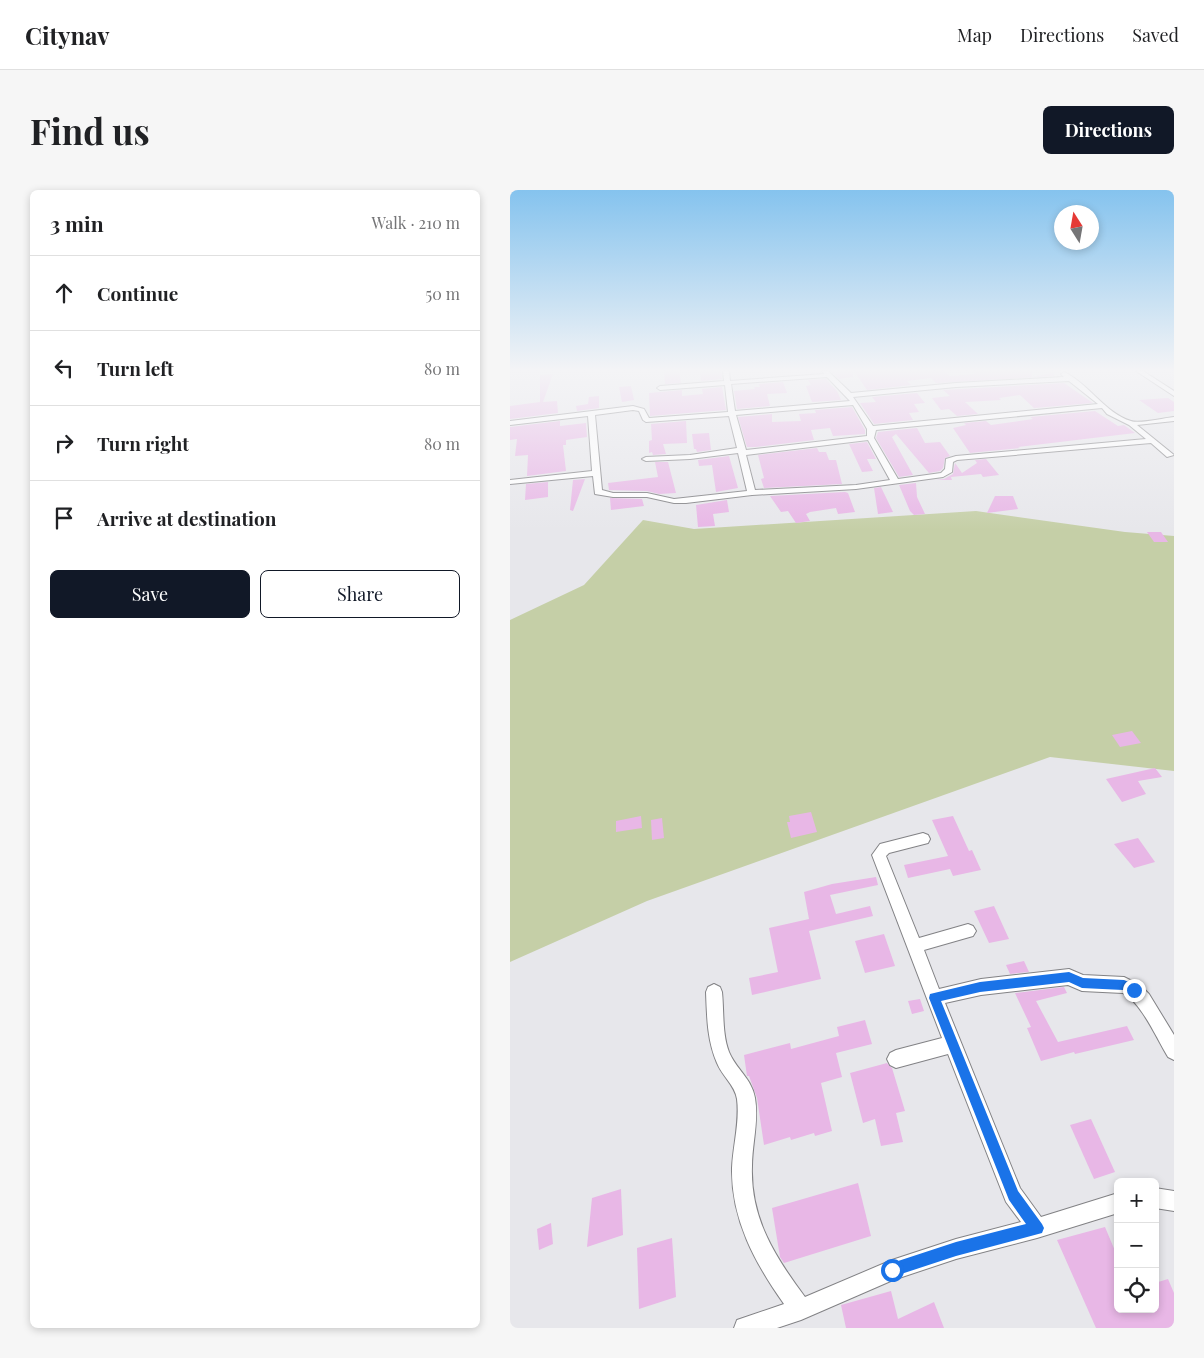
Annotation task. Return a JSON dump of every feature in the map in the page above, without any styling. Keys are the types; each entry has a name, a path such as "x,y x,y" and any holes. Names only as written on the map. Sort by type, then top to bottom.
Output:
{"street":[{"path":"592,424 598,492 613,496 646,495 680,501 752,493 856,488 946,474 949,470 949,461 956,458 1153,441"},
{"path":"735,424 752,493"},
{"path":"866,424 895,481"},
{"path":"871,434 874,428 912,424"},
{"path":"1131,424 1170,455"},
{"path":"646,459 690,457 871,434"},
{"path":"510,482 596,473"},
{"path":"923,839 885,848 879,855 1013,1195 1037,1228"},
{"path":"914,946 968,931"},
{"path":"934,998 980,987 1069,977 1082,983 1124,985 1134,990 1143,1000 1174,1051"},
{"path":"714,992 719,1042 724,1060 740,1080 746,1097 742,1169 744,1208 756,1241 773,1270 801,1309"},
{"path":"896,1059 952,1044"},
{"path":"1159,1199 1174,1201"},
{"path":"745,1328 801,1309 892,1270 956,1249 1037,1228 1114,1204"}],"green space":[{"path":"976,511 1125,532 1174,536 1174,771 1050,757 647,901 510,962 510,620 584,585 643,520 694,529"}],"building":[{"path":"534,424 560,424 560,426 586,424 587,437 566,440 566,445 563,445 566,471 527,476 528,455 515,456 517,439 510,440 510,427"},
{"path":"651,424 686,424 687,443 663,444 666,454 653,455 652,452 649,453 649,441 652,440"},
{"path":"740,424 862,424 865,430 865,434 833,436 830,428 811,430 814,440 747,447"},
{"path":"965,424 1115,424 1118,426 1124,425 1135,433 970,453 953,428"},
{"path":"917,428 925,443 940,442 950,456 945,458 943,468 940,471 929,473 896,434 892,437 913,475 899,477 876,438 878,432"},
{"path":"709,433 711,450 697,452 694,449 692,434"},
{"path":"867,442 876,459 867,459 873,471 862,472 849,444"},
{"path":"817,448 819,452 826,452 829,460 836,460 842,484 764,488 761,479 764,478 758,455"},
{"path":"729,456 738,488 716,492 712,465 699,466 698,460"},
{"path":"986,459 999,475 983,477 981,474 951,477 952,480 936,480 944,479 953,474 955,463 962,473 977,463 975,460"},
{"path":"655,462 668,462 676,493 659,494 647,491 609,490 608,483 658,477"},
{"path":"585,479 573,511 570,510 573,480"},
{"path":"548,482 548,497 525,500 526,484"},
{"path":"916,483 917,497 925,514 914,515 910,511 899,485"},
{"path":"881,487 893,512 878,514 874,488"},
{"path":"848,493 855,512 838,514 836,508 810,512 806,514 810,521 796,523 788,511 781,512 770,496"},
{"path":"995,496 1013,496 1018,509 987,513"},
{"path":"610,498 642,499 644,506 611,510"},
{"path":"727,500 729,512 713,514 715,526 698,527 696,505"},
{"path":"1147,532 1161,532 1168,542 1154,542"},
{"path":"1132,731 1141,743 1120,747 1112,735"},
{"path":"1155,768 1162,777 1138,781 1146,794 1122,802 1106,779"},
{"path":"811,812 817,832 791,838 787,822 790,822 789,816"},
{"path":"641,816 642,828 616,832 616,821"},
{"path":"953,816 969,851 972,850 981,870 953,876 950,869 908,878 904,865 948,856 932,820"},
{"path":"662,818 664,838 652,840 651,820"},
{"path":"1138,838 1155,862 1134,868 1114,844"},
{"path":"876,877 878,885 830,895 836,914 870,906 873,916 809,931 821,979 752,995 749,978 778,972 769,928 809,919 804,892 832,884"},
{"path":"994,906 1009,939 989,943 974,911"},
{"path":"884,934 895,966 865,973 855,941"},
{"path":"1024,961 1029,972 1010,974 1006,965"},
{"path":"1064,987 1067,993 1036,1001 1058,1042 1127,1026 1134,1040 1075,1054 1074,1052 1041,1061 1027,1028 1031,1027 1015,993"},
{"path":"920,999 924,1011 912,1014 908,1001"},
{"path":"865,1020 872,1044 836,1053 842,1077 821,1083 832,1131 815,1136 814,1133 791,1140 790,1137 764,1145 757,1098 749,1076 747,1076 744,1055 790,1043 791,1049 839,1036 837,1027"},
{"path":"887,1063 892,1068 905,1111 896,1113 903,1142 881,1146 875,1119 863,1123 850,1073"},
{"path":"1091,1119 1115,1172 1094,1179 1070,1125"},
{"path":"858,1183 871,1236 784,1263 780,1257 772,1208"},
{"path":"621,1189 623,1235 587,1247 592,1198"},
{"path":"551,1223 553,1244 539,1250 537,1229"},
{"path":"1105,1227 1114,1248 1114,1313 1159,1313 1159,1282 1168,1279 1174,1293 1174,1328 1096,1328 1057,1240"},
{"path":"672,1238 676,1297 639,1309 637,1248"},
{"path":"891,1291 898,1319 934,1302 944,1328 846,1328 841,1305"}],"route":[{"path":"892,1270 956,1249 1037,1228 1013,1195 934,998 980,987 1069,977 1082,983 1124,985 1134,990"}]}
